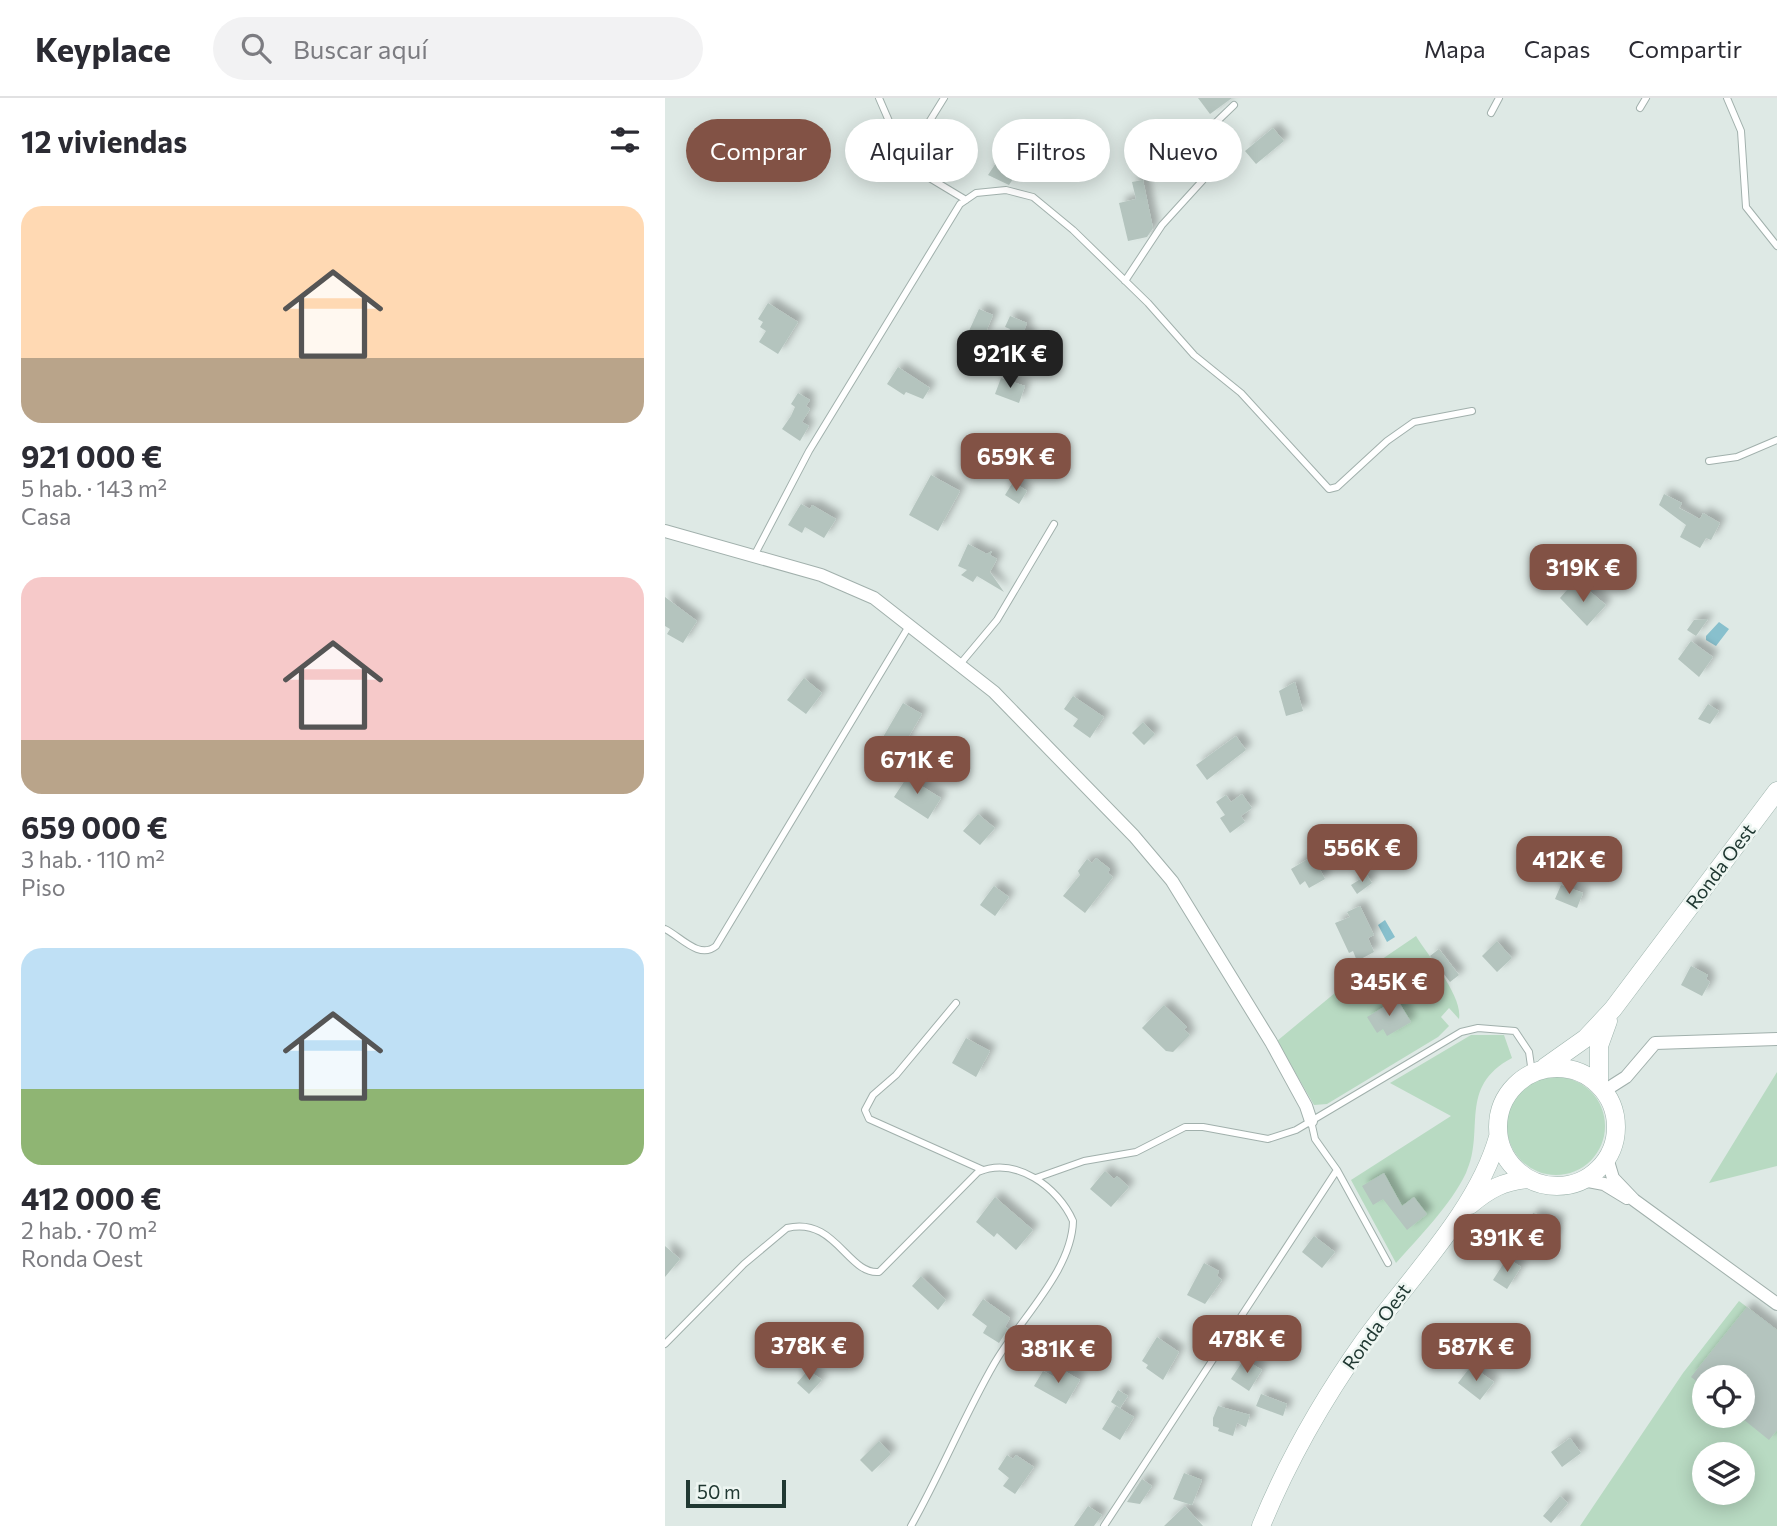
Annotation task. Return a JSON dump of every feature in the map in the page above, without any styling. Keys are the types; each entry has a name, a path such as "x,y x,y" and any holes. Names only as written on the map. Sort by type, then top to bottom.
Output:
{"main road":[{"name":"Ronda Oest","path":"1537,1071 1577,1046 1613,1009 1777,791"},
{"name":"Ronda Oest","path":"1602,1088 1601,1034 1613,1009"},
{"path":"1563,1068 1582,1073 1602,1088 1611,1104 1616,1131 1607,1158 1583,1180 1556,1186 1528,1179 1514,1168 1504,1154 1498,1137 1501,1106 1508,1092 1537,1071 1563,1068"},
{"name":"Ronda Oest","path":"1261,1526 1289,1462 1334,1384 1465,1209 1487,1168 1498,1137"},
{"name":"Ronda Oest","path":"1465,1209 1494,1187 1510,1180 1528,1179"}],"street":[{"path":"665,531 844,585 873,598 961,663 994,692 1100,801 1172,881 1271,1042 1306,1106 1311,1121"},
{"path":"1602,1088 1626,1077 1655,1043 1777,1039"},
{"path":"1607,1158 1613,1178 1634,1200"},
{"path":"1583,1180 1604,1184 1634,1200 1777,1304"}],"lane":[{"path":"879,98 888,119"},
{"path":"931,119 944,98"},
{"path":"1491,113 1499,98"},
{"path":"1640,108 1646,98"},
{"path":"1727,98 1741,131 1746,207 1777,246"},
{"path":"1125,281 1162,225 1203,180 1198,145 1206,132 1234,105"},
{"path":"936,182 966,200"},
{"path":"753,558 809,451 960,204 977,192 1006,190 1033,197 1125,281 1194,355 1241,393 1329,489 1337,487 1387,441 1414,422 1429,416 1472,411"},
{"path":"1709,461 1737,457 1777,440"},
{"path":"961,663 997,620 1054,524"},
{"path":"665,929 699,951 716,946 910,624"},
{"path":"911,1526 941,1473 994,1364 1069,1250 1073,1221 1068,1209 1050,1188 1036,1178 1000,1169 983,1170 869,1119 865,1110 873,1095 896,1075 956,1003"},
{"path":"1036,1178 1084,1161 1136,1152 1185,1127 1203,1127 1268,1139 1289,1133 1472,1029 1515,1031 1529,1052 1537,1071"},
{"path":"1311,1121 1315,1139 1337,1170 1388,1263"},
{"path":"665,1344 780,1231 796,1226 814,1227 867,1270 879,1272 983,1170"},
{"path":"1104,1526 1337,1170"}],"green space":[{"path":"1416,936 1451,988 1459,1010 1459,1019 1449,1008 1441,1017 1449,1026 1438,1037 1327,1104 1314,1105 1277,1041 1347,983"},
{"path":"1471,1035 1504,1035 1512,1058 1484,1082 1476,1111 1474,1141 1466,1173 1452,1197 1396,1263 1351,1180 1451,1116 1390,1083"},
{"path":"1777,1072 1777,1166 1709,1183"},
{"path":"1556,1077 1575,1081 1591,1091 1601,1107 1605,1126 1601,1145 1591,1161 1575,1171 1556,1175 1537,1171 1521,1161 1511,1145 1507,1126 1511,1107 1521,1091 1537,1081"},
{"path":"1739,1301 1777,1330 1777,1526 1580,1526 1683,1373"}],"water":[{"path":"1719,622 1729,629 1716,646 1706,640 1706,636"},
{"path":"1385,920 1395,937 1387,942 1378,925"}],"building":[{"path":"1198,98 1232,98 1210,114"},
{"path":"1273,128 1284,141 1256,164 1245,151"},
{"path":"1132,182 1143,182 1153,228 1147,237 1128,241 1119,203 1136,199"},
{"path":"768,303 798,322 778,354 759,342 766,331 760,327 763,322 758,319"},
{"path":"979,309 993,315 983,339 968,333"},
{"path":"1010,316 1027,323 1024,331 1031,334 1018,361 1000,352 1010,329 1005,327"},
{"path":"898,367 930,388 923,399 906,392 904,395 887,384"},
{"path":"1001,378 1025,386 1019,403 995,394"},
{"path":"798,393 810,400 806,406 810,409 802,422 809,426 800,441 782,429 795,407 791,404"},
{"path":"931,475 960,491 938,531 909,515"},
{"path":"1013,482 1027,491 1019,504 1005,495"},
{"path":"1664,494 1682,503 1679,508 1700,519 1703,513 1720,523 1711,540 1706,538 1700,548 1680,537 1686,525 1659,505"},
{"path":"801,504 810,509 812,505 836,519 824,538 805,527 802,533 788,525"},
{"path":"968,544 987,554 992,551 990,555 997,559 990,572 1004,592 977,576 973,582 961,575 967,570 958,566"},
{"path":"1573,583 1584,593 1587,589 1606,605 1587,626 1560,598"},
{"path":"665,597 697,621 683,643 667,634 670,629 665,626"},
{"path":"1708,619 1696,636 1687,630 1694,620"},
{"path":"1691,641 1713,657 1699,677 1678,659"},
{"path":"804,678 822,693 806,714 787,700"},
{"path":"1295,682 1303,711 1286,716 1279,691"},
{"path":"1073,696 1104,717 1090,738 1073,726 1078,719 1064,709"},
{"path":"903,703 922,714 895,760 876,749"},
{"path":"1708,704 1719,711 1710,724 1698,719"},
{"path":"1143,722 1155,734 1144,745 1132,733"},
{"path":"1236,736 1246,750 1207,780 1196,765"},
{"path":"911,771 922,779 918,784 941,798 928,819 894,797"},
{"path":"1242,794 1252,808 1241,816 1245,822 1230,833 1220,818 1225,815 1216,802 1226,795 1231,802"},
{"path":"978,814 995,828 980,845 963,831"},
{"path":"1313,856 1325,879 1309,888 1305,881 1300,885 1291,869"},
{"path":"1096,858 1110,869 1108,873 1113,877 1085,913 1063,896 1080,875 1078,871 1087,859 1092,863"},
{"path":"1367,875 1372,883 1357,894 1351,885"},
{"path":"1561,885 1583,893 1577,908 1555,899"},
{"path":"994,886 1009,897 995,916 980,905"},
{"path":"1360,906 1374,935 1368,938 1374,952 1357,961 1353,951 1349,953 1335,923 1350,917 1347,912"},
{"path":"1497,941 1512,958 1497,972 1482,956"},
{"path":"1439,949 1459,975 1450,982 1430,956"},
{"path":"1691,966 1708,975 1706,979 1710,982 1702,996 1681,985"},
{"path":"1397,999 1411,1022 1387,1036 1383,1029 1377,1033 1367,1017"},
{"path":"1164,1005 1187,1027 1184,1029 1190,1035 1173,1052 1166,1051 1142,1028"},
{"path":"966,1038 990,1051 976,1077 952,1063"},
{"path":"1105,1171 1114,1179 1117,1176 1129,1187 1111,1207 1090,1189"},
{"path":"1384,1173 1402,1206 1414,1197 1427,1214 1407,1230 1383,1199 1373,1205 1362,1186"},
{"path":"995,1197 1033,1230 1016,1250 997,1233 994,1237 976,1222"},
{"path":"1533,1213 1559,1221 1553,1240 1527,1232"},
{"path":"1314,1236 1335,1252 1322,1268 1302,1252"},
{"path":"665,1246 680,1259 665,1277"},
{"path":"1507,1258 1521,1267 1507,1289 1493,1280"},
{"path":"1204,1263 1219,1271 1217,1276 1222,1280 1205,1304 1187,1295"},
{"path":"921,1276 946,1300 938,1310 912,1286"},
{"path":"983,1299 1010,1318 1005,1327 1008,1329 999,1343 983,1333 987,1326 972,1315"},
{"path":"1747,1307 1777,1330 1777,1430 1769,1440 1754,1428 1755,1365 1701,1365"},
{"path":"1157,1337 1179,1352 1163,1380 1146,1368 1148,1365 1142,1361"},
{"path":"1244,1359 1262,1370 1249,1391 1231,1379"},
{"path":"1471,1366 1494,1382 1480,1400 1458,1383"},
{"path":"1061,1369 1080,1380 1066,1404 1034,1386 1043,1371 1056,1378"},
{"path":"808,1370 822,1380 809,1394 797,1383"},
{"path":"1118,1390 1128,1396 1120,1408 1111,1402"},
{"path":"1261,1394 1287,1404 1283,1416 1256,1406"},
{"path":"1116,1406 1134,1417 1120,1440 1102,1429"},
{"path":"1218,1406 1250,1415 1246,1427 1237,1423 1233,1436 1218,1431 1219,1428 1213,1426 1213,1418"},
{"path":"1570,1438 1581,1453 1562,1467 1551,1452"},
{"path":"879,1441 891,1454 872,1472 860,1460"},
{"path":"1007,1455 1013,1459 1016,1455 1034,1467 1015,1494 1003,1486 1009,1478 998,1469"},
{"path":"1184,1473 1202,1480 1192,1505 1173,1499"},
{"path":"1142,1479 1152,1486 1140,1504 1127,1502"},
{"path":"1560,1496 1568,1503 1551,1523 1543,1516"},
{"path":"1088,1506 1102,1515 1094,1526 1074,1526"},
{"path":"1185,1506 1203,1526 1164,1526"}]}
